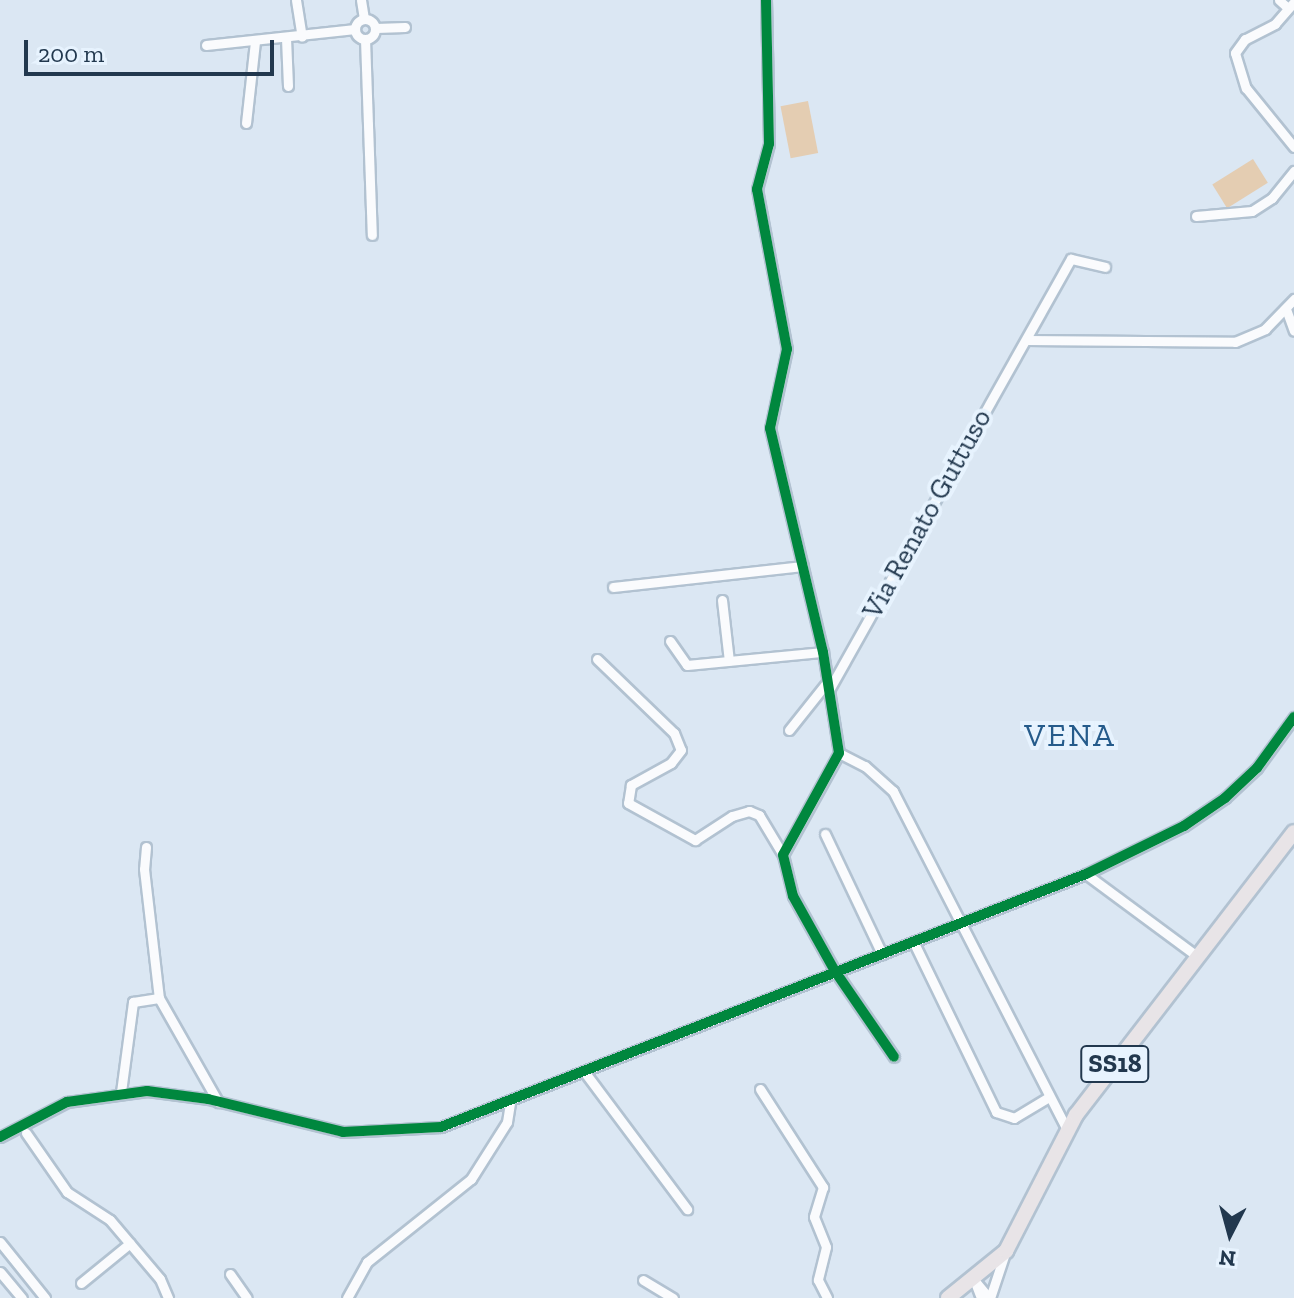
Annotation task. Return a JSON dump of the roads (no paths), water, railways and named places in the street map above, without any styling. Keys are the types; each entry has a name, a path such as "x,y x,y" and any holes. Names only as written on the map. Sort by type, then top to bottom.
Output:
{"main road":[{"name":"SS18","path":"950,1296 974,1280 1006,1251 1067,1130 1294,832"}],"street":[{"path":"296,0 302,37"},
{"path":"361,0 364,19 376,28 405,27"},
{"path":"766,0 769,144 757,189 787,349 770,428 823,652 839,753 783,855"},
{"path":"1279,0 1291,5 1275,24 1245,39 1235,53 1246,88 1294,147"},
{"path":"206,45 355,29 364,19"},
{"path":"365,39 376,28"},
{"path":"355,29 365,39 372,235"},
{"path":"286,38 288,86"},
{"path":"246,123 255,41"},
{"path":"1196,216 1252,211 1272,198 1294,171"},
{"name":"Via Renato Guttuso","path":"789,730 829,684 1071,259 1105,267"},
{"path":"1026,340 1235,342 1265,329 1294,299"},
{"path":"1286,309 1294,331"},
{"path":"613,587 803,566"},
{"path":"722,600 729,661"},
{"path":"670,641 687,665 823,652"},
{"path":"597,659 674,733 681,750 671,763 631,785 628,803 695,840 732,816 749,811 759,815 783,855 793,896 835,971 894,1057"},
{"path":"0,1137 67,1102 121,1092 218,1102 343,1132 380,1133 441,1127 586,1074 835,971 959,926 1086,874 1184,826 1225,798 1257,768 1294,717"},
{"path":"839,753 865,766 893,791 1047,1098 1067,1130"},
{"path":"825,834 882,954"},
{"path":"146,847 145,882 159,998 218,1102"},
{"path":"1086,874 1198,957"},
{"path":"914,943 996,1112 1014,1118 1047,1098"},
{"path":"121,1092 133,1002 159,998"},
{"path":"586,1074 687,1209"},
{"path":"760,1089 823,1187 814,1217 826,1247 818,1280 827,1298"},
{"path":"347,1298 367,1262 471,1179 507,1122 510,1102"},
{"path":"26,1133 67,1192 110,1220 160,1279 168,1298"},
{"path":"0,1242 45,1298"},
{"path":"81,1283 130,1243"},
{"path":"974,1280 990,1298 1006,1251"},
{"path":"0,1272 22,1298"},
{"path":"230,1274 247,1298"},
{"path":"643,1280 673,1298"},
{"path":"950,1296 978,1298 974,1280"}],"district":[{"name":"VENA","path":"1070,735"}]}
